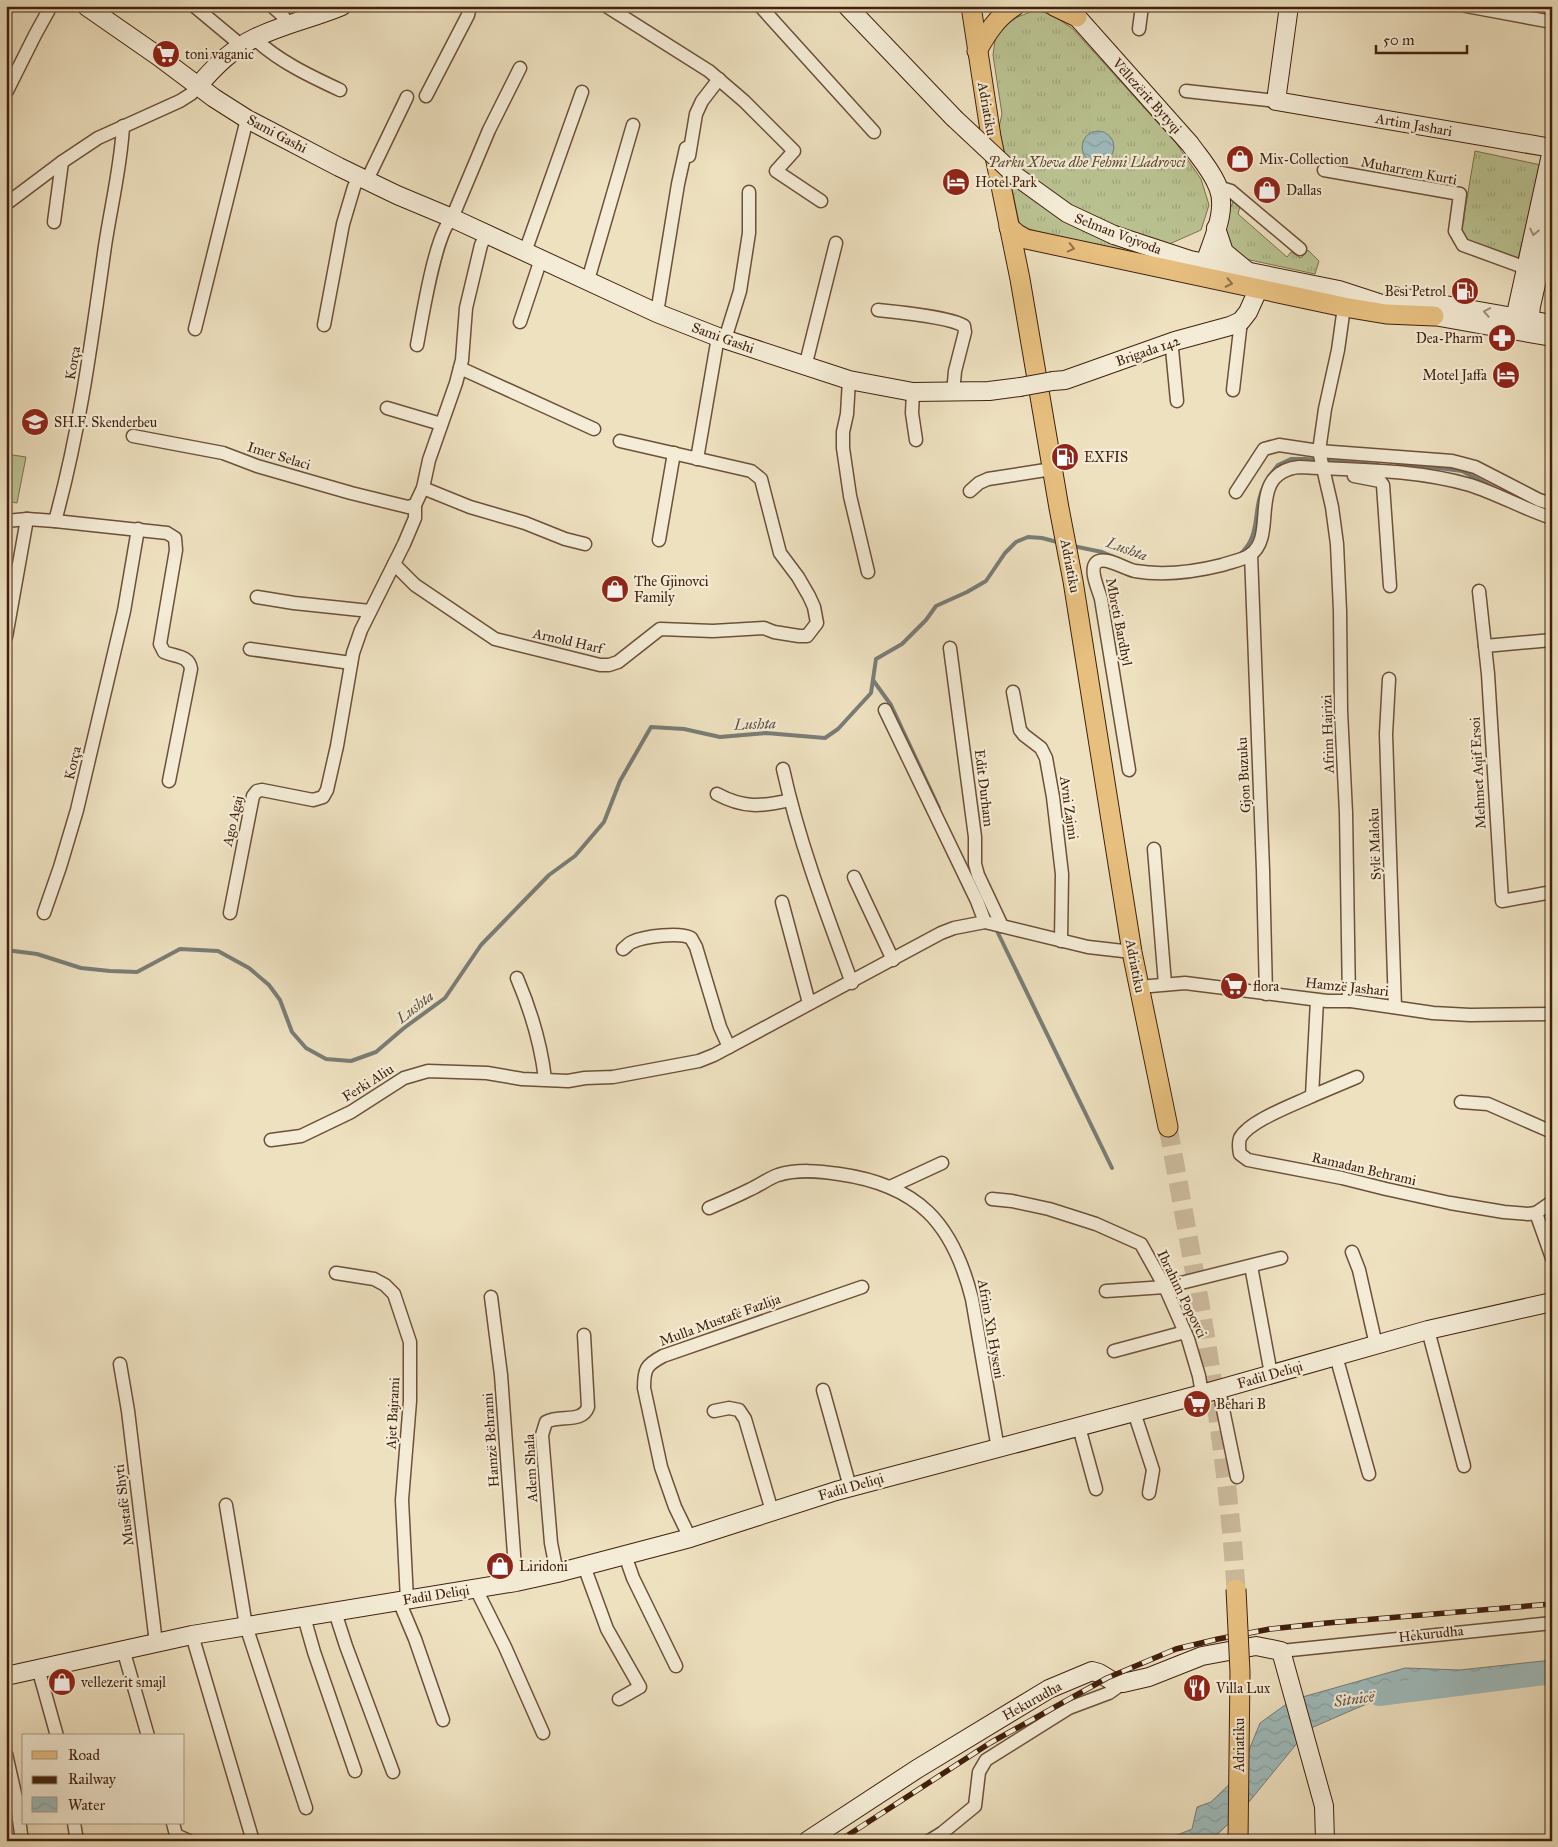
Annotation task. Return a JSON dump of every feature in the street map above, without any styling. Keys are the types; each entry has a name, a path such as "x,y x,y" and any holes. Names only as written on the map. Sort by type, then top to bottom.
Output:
{"main road":[{"name":"Adriatiku","path":"971,6 991,138 1020,279 1073,581 1132,952 1168,1127"},
{"path":"977,51 993,25 1015,6"},
{"path":"1054,6 1072,12"},
{"path":"1009,227 1026,239 1258,290 1341,299 1386,314 1434,316"},
{"path":"1020,279 1033,249 1042,242"},
{"name":"Adriatiku","path":"1236,1589 1240,1672 1238,1841"}],"street":[{"path":"6,94 51,6"},
{"name":"Sami Gashi","path":"86,6 199,85 214,98 247,119 363,179 657,313 805,367 849,380 913,392 953,393 1020,387"},
{"path":"194,6 248,42 262,46 292,65 340,90"},
{"path":"272,6 283,16 288,24"},
{"path":"6,204 98,138 180,101 191,94 213,69 248,42 288,24 342,6"},
{"path":"426,96 468,15 470,6"},
{"path":"606,6 719,79 744,101 794,151 776,171 822,201"},
{"path":"760,6 874,132"},
{"name":"Selman Vojvoda","path":"847,6 954,118 1017,177 1067,214 1114,235 1205,263 1249,272 1341,299 1383,294 1521,325"},
{"path":"1139,29 1142,6"},
{"path":"1276,101 1289,6"},
{"path":"1466,6 1552,22"},
{"name":"Vëllezërit Bytyqi","path":"1072,12 1190,144 1218,187 1222,204 1205,263"},
{"path":"417,345 429,284 444,230 452,218 490,130 520,68"},
{"path":"657,313 675,204 696,114 702,101 719,79"},
{"name":"Artim Jashari","path":"1186,91 1276,101 1552,149"},
{"path":"525,252 582,92"},
{"path":"324,325 343,224 352,193 363,179 407,97"},
{"path":"195,329 247,119"},
{"path":"588,280 632,125"},
{"name":"Korça","path":"55,521 88,367 107,231 122,144 123,126"},
{"path":"1521,325 1526,268 1552,149"},
{"path":"54,222 62,162"},
{"name":"Muharrem Kurti","path":"1324,170 1460,194 1455,231 1463,245 1526,268"},
{"path":"1218,187 1232,191 1300,249"},
{"path":"697,459 722,338 740,291 749,233 749,192"},
{"path":"1521,325 1552,214"},
{"path":"1216,228 1224,252 1249,272"},
{"name":"Ago Agaj","path":"230,913 253,796 257,791 262,790 313,800 323,797 327,790 337,746 352,652 415,518 416,505 423,488 429,460 460,368 465,334 466,308 481,245 486,235"},
{"path":"805,367 836,243"},
{"path":"520,322 541,259"},
{"path":"1232,390 1241,321 1248,312 1258,290"},
{"name":"Afrim Hajrizi","path":"1341,299 1338,350 1325,409 1319,451 1332,507 1337,544 1349,926 1349,1001"},
{"path":"878,310 944,320 960,323 964,326 965,332 953,393"},
{"path":"1434,316 1521,325 1552,324"},
{"name":"Brigada 142","path":"1020,387 1065,380 1175,341 1222,329 1241,321"},
{"path":"1521,325 1552,337"},
{"path":"1175,341 1172,349 1177,401"},
{"path":"460,368 594,429"},
{"path":"849,380 843,448 850,496 868,572"},
{"path":"913,392 912,413 916,440"},
{"path":"387,408 441,424"},
{"name":"Imer Selaci","path":"133,436 223,453 257,466 351,493 408,507 416,505"},
{"name":"Arnold Harf","path":"394,564 416,585 495,639 600,665 618,662 660,629 713,631 764,628 774,632 807,636 817,623 814,607 798,577 780,553 761,479 751,471 620,441"},
{"path":"1236,492 1264,450 1279,445 1319,451 1452,461 1475,467 1538,500 1552,504"},
{"path":"659,540 674,453"},
{"path":"1450,480 1452,461"},
{"path":"1251,554 1262,535 1266,501 1272,481 1290,468 1346,468 1400,472 1450,480 1490,492 1552,518"},
{"path":"1346,468 1352,476 1380,480 1382,484 1390,586"},
{"path":"970,491 978,483 988,479 1052,469"},
{"path":"423,488 470,507 586,544"},
{"path":"6,637 27,519"},
{"path":"6,521 27,519 55,521 138,529 172,535 177,543 170,595 160,644 164,652 187,659 190,662 191,669 169,781"},
{"name":"Korça","path":"44,913 78,810 124,611 138,529"},
{"name":"Mbreti Bardhyl","path":"1129,770 1101,599 1095,576 1094,569 1096,563 1101,560 1110,561 1128,570 1149,573 1184,572 1221,565 1251,554"},
{"name":"Gjon Buzuku","path":"1251,554 1266,994"},
{"name":"Mehmet Aqif Ersoi","path":"1480,592 1502,902 1552,892"},
{"path":"257,597 370,611"},
{"path":"1485,646 1552,640"},
{"name":"Edit Durham","path":"950,648 975,837 975,864 994,924"},
{"path":"250,649 351,663"},
{"name":"Sylë Maloku","path":"1389,679 1386,734 1395,1007"},
{"name":"Avni Zajmi","path":"1013,692 1020,730 1041,748 1046,758 1053,797 1062,874 1061,941"},
{"path":"885,710 977,901 994,924"},
{"path":"783,769 808,862 852,982"},
{"path":"717,794 733,802 750,806 790,800"},
{"path":"1154,849 1165,984"},
{"path":"854,877 893,960"},
{"path":"782,902 809,1003"},
{"name":"Ferki Aliu","path":"271,1140 301,1136 351,1112 396,1082 415,1073 428,1071 487,1073 522,1079 563,1081 613,1077 700,1061 852,982 941,933 954,928 994,924 1088,947 1132,952"},
{"path":"623,949 633,941 658,936 678,934 691,938 696,946 720,1027 729,1047"},
{"path":"517,978 529,1006 539,1040 545,1080"},
{"name":"Hamzë Jashari","path":"1139,988 1165,984 1186,984 1317,1000 1349,1001 1442,1014 1552,1014"},
{"path":"1312,1096 1317,1000"},
{"name":"Ramadan Behrami","path":"1357,1077 1251,1125 1238,1144 1240,1154 1248,1160 1342,1178 1450,1203 1504,1212 1536,1214"},
{"path":"1460,1102 1488,1104 1552,1132"},
{"path":"890,1187 942,1163"},
{"name":"Afrim Xh Hyseni","path":"709,1208 777,1175 795,1171 816,1171 860,1177 890,1187 910,1198 937,1220 947,1235 966,1275 998,1448"},
{"name":"Ibrahim Popovci","path":"992,1199 1012,1200 1048,1209 1096,1224 1141,1244 1166,1287 1211,1392 1237,1477"},
{"path":"1552,1202 1536,1214 1552,1258"},
{"path":"1352,1252 1359,1270 1376,1345"},
{"path":"1106,1291 1166,1287 1281,1258"},
{"path":"1251,1266 1271,1374"},
{"name":"Ajet Bajrami","path":"336,1273 374,1279 385,1285 394,1294 410,1342 410,1401 402,1500 403,1600 443,1720"},
{"name":"Mulla Mustafë Fazlija","path":"690,1538 661,1466 644,1388 646,1368 663,1356 862,1287"},
{"name":"Hamzë Behrami","path":"491,1297 501,1375 516,1582"},
{"name":"Fadil Deliqi","path":"6,1676 192,1635 476,1589 557,1573 690,1538 850,1487 1211,1392 1428,1330 1552,1302"},
{"path":"1428,1330 1464,1466"},
{"path":"1114,1351 1185,1332"},
{"name":"Adem Shala","path":"557,1573 551,1543 542,1434 546,1422 550,1419 577,1417 586,1412 588,1407 584,1335"},
{"path":"1336,1356 1368,1474"},
{"name":"Mustafë Shyti","path":"120,1364 130,1426 156,1643"},
{"path":"823,1390 850,1487"},
{"path":"714,1412 728,1408 739,1410 745,1419 772,1511"},
{"path":"1134,1412 1153,1470 1149,1493"},
{"path":"1079,1427 1096,1489"},
{"path":"226,1504 246,1626 306,1808"},
{"path":"625,1555 633,1578 676,1666"},
{"path":"584,1566 608,1629 640,1687 619,1699"},
{"path":"476,1589 505,1647 543,1733"},
{"path":"335,1612 393,1772"},
{"path":"304,1617 355,1772"},
{"name":"Hekurudha","path":"807,1841 917,1769 1049,1689 1092,1672 1099,1673 1114,1682 1123,1684 1149,1677 1202,1656 1256,1646 1281,1650 1552,1623"},
{"path":"192,1635 253,1841"},
{"path":"123,1649 147,1734"},
{"path":"1281,1650 1324,1806 1325,1841"},
{"path":"38,1668 56,1734"},
{"path":"929,1841 975,1806 979,1772 986,1760 1069,1708 1109,1693 1123,1684"},
{"path":"6,1754 22,1841"},
{"path":"74,1824 77,1841"},
{"path":"173,1824 176,1835 189,1841"}],"green space":[{"name":"Parku Xheva dhe Fehmi Lladrovci","path":"1035,10 1053,15 1073,29 1176,143 1201,179 1209,205 1201,230 1140,257 1020,227 999,127 1002,114 993,55 996,34 1013,19"},
{"path":"1475,151 1541,165 1518,259 1468,245 1461,234"},
{"path":"1233,202 1240,206 1238,214 1287,257 1291,252 1301,258 1308,250 1319,261 1315,274 1236,257 1230,252 1224,222"},
{"path":"6,454 26,457 17,503 6,501"}],"water":[{"path":"1098,131 1104,132 1109,136 1113,141 1113,153 1109,158 1104,162 1098,163 1092,162 1087,158 1083,153 1082,147 1083,141 1087,136 1092,132"},
{"path":"1552,1660 1552,1680 1491,1681 1430,1686 1400,1692 1311,1728 1239,1814 1210,1841 1162,1841 1192,1829 1197,1807 1211,1802 1239,1775 1260,1723 1292,1700 1405,1668 1460,1670"}],"waterway":[{"name":"Lushta","path":"1268,478 1278,465 1291,459 1378,465"},
{"name":"Lushta","path":"1397,466 1462,471 1496,489"},
{"name":"Lushta","path":"1239,555 1251,539 1258,503 1265,484"},
{"name":"Lushta","path":"6,950 37,954 81,968 137,972 180,949 218,951 249,968 269,985 280,1000 292,1032 306,1048 326,1059 351,1061 376,1052 404,1028 445,998 481,945 549,875 575,856 604,822 620,781 651,727 684,729 720,737 766,733 825,738 838,729 871,693 876,659 902,644 926,620 936,606 986,581 1005,553 1016,542 1028,537 1042,538 1061,543"},
{"name":"Lushta","path":"1073,546 1102,552 1114,557"},
{"path":"873,680 891,705 939,808"},
{"path":"997,931 1112,1168"},
{"name":"Sitnicë","path":"1379,1695 1552,1673"}],"tunnel":[{"path":"1168,1127 1209,1357 1225,1473 1236,1589"}],"railway":[{"path":"839,1841 990,1743 1107,1678 1176,1649 1270,1629 1552,1604"}],"place":[{"name":"toni vaganic","path":"166,54"},
{"name":"Mix-Collection","path":"1240,159"},
{"name":"Hotel Park","path":"956,182"},
{"name":"Dallas","path":"1267,190"},
{"name":"Besi Petrol","path":"1465,291"},
{"name":"Dea-Pharm","path":"1502,338"},
{"name":"Motel Jaffa","path":"1506,375"},
{"name":"SH.F. Skenderbeu","path":"35,422"},
{"name":"EXFIS","path":"1065,457"},
{"name":"The Gjinovci Family","path":"615,589"},
{"name":"flora","path":"1234,986"},
{"name":"Behari B","path":"1197,1404"},
{"name":"Liridoni","path":"500,1566"},
{"name":"vellezerit smajl","path":"62,1682"},
{"name":"Villa Lux","path":"1197,1688"}]}
